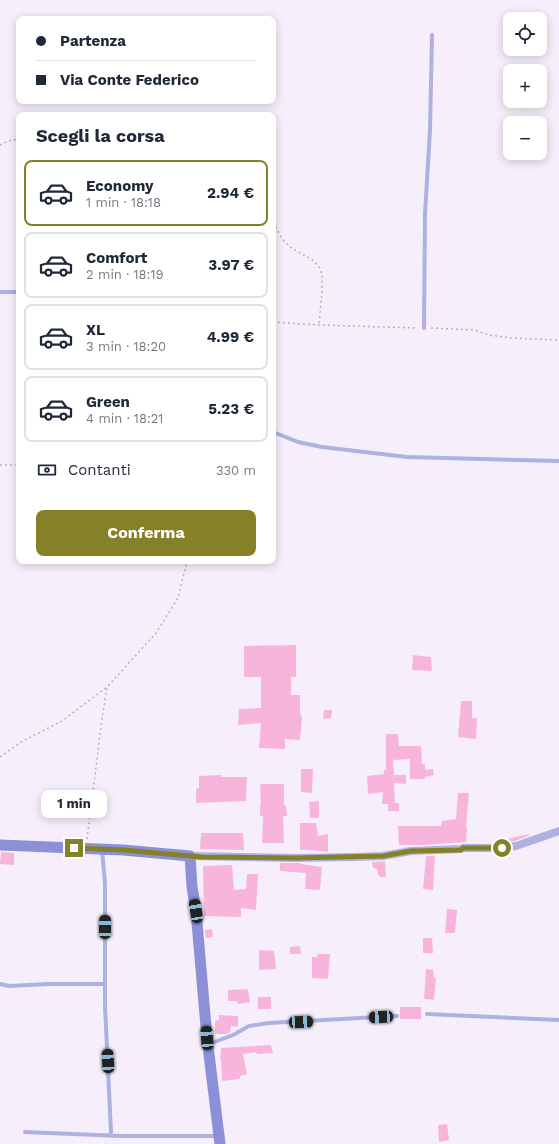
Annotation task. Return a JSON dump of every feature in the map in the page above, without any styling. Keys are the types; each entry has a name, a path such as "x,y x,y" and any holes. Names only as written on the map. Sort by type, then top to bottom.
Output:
{"street":[{"path":"0,845 86,848 190,856 296,858 356,857 383,856 411,851 461,850 463,848 502,848 516,846 559,830"},
{"path":"190,856 219,1140"}],"lane":[{"path":"424,328 425,214 430,130 432,35"},
{"path":"0,292 16,292"},
{"path":"276,433 298,442 322,447 407,457 559,461"},
{"path":"102,849 104,884 105,1006 110,1135"},
{"path":"0,984 9,986 105,984"},
{"path":"427,1014 559,1020"},
{"path":"208,1044 233,1035 250,1026 269,1023 396,1016"},
{"path":"25,1132 219,1140"}],"path":[{"path":"0,146 16,140"},
{"path":"276,225 280,236 290,247 310,257 318,265 322,275 319,325"},
{"path":"276,322 475,330 489,335 512,338 559,340"},
{"path":"0,465 16,465"},
{"path":"0,756 21,742 62,721 107,686 156,633 178,598 185,564"},
{"path":"86,848 107,686"}],"building":[{"path":"296,645 296,677 291,677 291,695 300,695 300,713 302,718 300,740 285,739 285,749 259,748 261,723 238,725 239,709 261,708 261,677 244,677 244,646"},
{"path":"413,655 431,657 432,671 412,670"},
{"path":"461,701 472,701 472,718 477,718 476,739 458,737"},
{"path":"324,710 332,710 331,718 323,719"},
{"path":"386,734 398,734 399,746 421,746 422,764 425,764 425,770 433,769 434,775 425,777 425,779 410,779 410,759 393,760 394,775 406,775 406,784 394,783 395,803 399,803 399,811 388,811 388,804 382,804 383,792 368,794 367,776 384,774 384,770 386,770"},
{"path":"301,769 313,769 312,793 301,792"},
{"path":"221,775 221,777 247,777 246,801 196,803 196,789 199,788 199,776"},
{"path":"260,784 284,784 284,805 286,805 287,816 283,816 284,843 262,843 263,816 260,816"},
{"path":"458,793 469,793 466,842 426,845 399,845 398,826 441,826 442,821 456,819"},
{"path":"319,801 319,818 310,818 309,802"},
{"path":"300,823 316,823 318,836 328,834 328,852 300,850"},
{"path":"201,833 243,833 244,850 200,849"},
{"path":"530,835 515,841 508,842 507,839"},
{"path":"1,852 14,853 14,865 0,864"},
{"path":"426,856 435,856 433,890 423,889"},
{"path":"385,861 386,877 380,877 377,869 373,868 372,862"},
{"path":"280,863 301,863 322,867 320,890 305,889 306,873 280,871"},
{"path":"232,865 234,890 246,889 247,874 258,874 256,910 241,908 241,917 204,916 203,866"},
{"path":"447,909 457,910 455,933 445,933"},
{"path":"212,929 213,937 206,938 205,930"},
{"path":"423,938 432,938 433,953 423,953"},
{"path":"300,946 301,954 290,954 290,947"},
{"path":"259,950 274,951 276,969 259,970"},
{"path":"318,954 330,954 328,979 312,978 312,957 317,957"},
{"path":"426,969 433,970 434,978 436,978 434,1000 424,999"},
{"path":"248,989 250,1002 238,1004 236,1001 228,1001 228,990"},
{"path":"258,997 271,997 271,1009 258,1009"},
{"path":"400,1007 421,1007 421,1019 400,1019"},
{"path":"219,1015 238,1016 238,1027 231,1026 230,1033 215,1034 215,1021 219,1020"},
{"path":"271,1045 273,1053 257,1054 256,1052 243,1054 247,1074 240,1076 240,1079 222,1081 220,1060 221,1048"},
{"path":"447,1124 449,1140 439,1142 438,1125"}],"route":[{"path":"74,848 123,850 202,857 296,858 383,856 411,851 461,850 463,848 502,848"}]}
